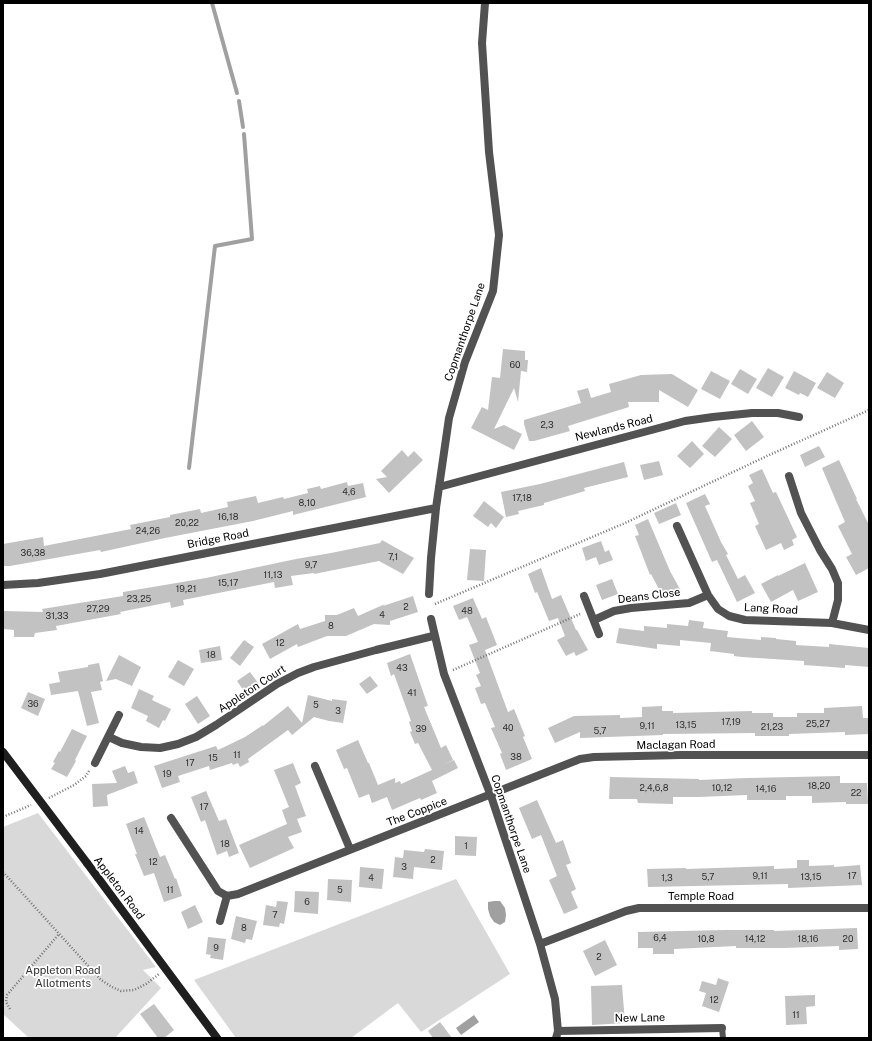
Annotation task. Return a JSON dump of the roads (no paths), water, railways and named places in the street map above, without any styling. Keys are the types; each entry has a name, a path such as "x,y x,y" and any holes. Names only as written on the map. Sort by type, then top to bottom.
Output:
{"street":[{"name":"Copmanthorpe Lane","path":"429,594 436,508 449,418 465,362 494,291 499,236 489,152 482,51 485,3"},
{"name":"Newlands Road","path":"439,487 685,421 713,416 752,413 778,413 799,417"},
{"path":"789,476 801,513 820,550 832,569 838,584 838,600 832,624"},
{"name":"Bridge Road","path":"3,585 38,583 100,574 436,508"},
{"name":"Lang Road","path":"677,526 708,595 718,609 730,616 745,620 832,624 869,630"},
{"name":"Deans Close","path":"594,620 614,612 631,608 689,603 708,595"},
{"path":"584,596 599,634"},
{"name":"Copmanthorpe Lane","path":"431,619 444,674 491,796 540,944 555,999 557,1034"},
{"name":"Appleton Court","path":"109,737 122,743 140,747 160,748 178,744 196,737 277,684 298,673 314,667 376,650 434,636"},
{"path":"95,763 119,715"},
{"name":"Appleton Road","path":"3,752 217,1038"},
{"name":"Maclagan Road","path":"491,796 580,760 594,758 689,755 869,755"},
{"path":"315,766 350,850"},
{"name":"The Coppice","path":"227,896 238,894 491,796"},
{"path":"171,818 218,891 227,896 220,921"},
{"name":"Temple Road","path":"540,944 626,911 639,908 869,908"},
{"name":"New Lane","path":"557,1034 722,1028"}],"lane":[{"path":"722,1028 723,1038"}],"waterway":[{"path":"212,3 237,93"},
{"path":"239,101 243,127"},
{"path":"189,468 215,246 252,239 244,134"}],"park label":[{"name":"Appleton Road Allotments","path":"63,977"}]}
